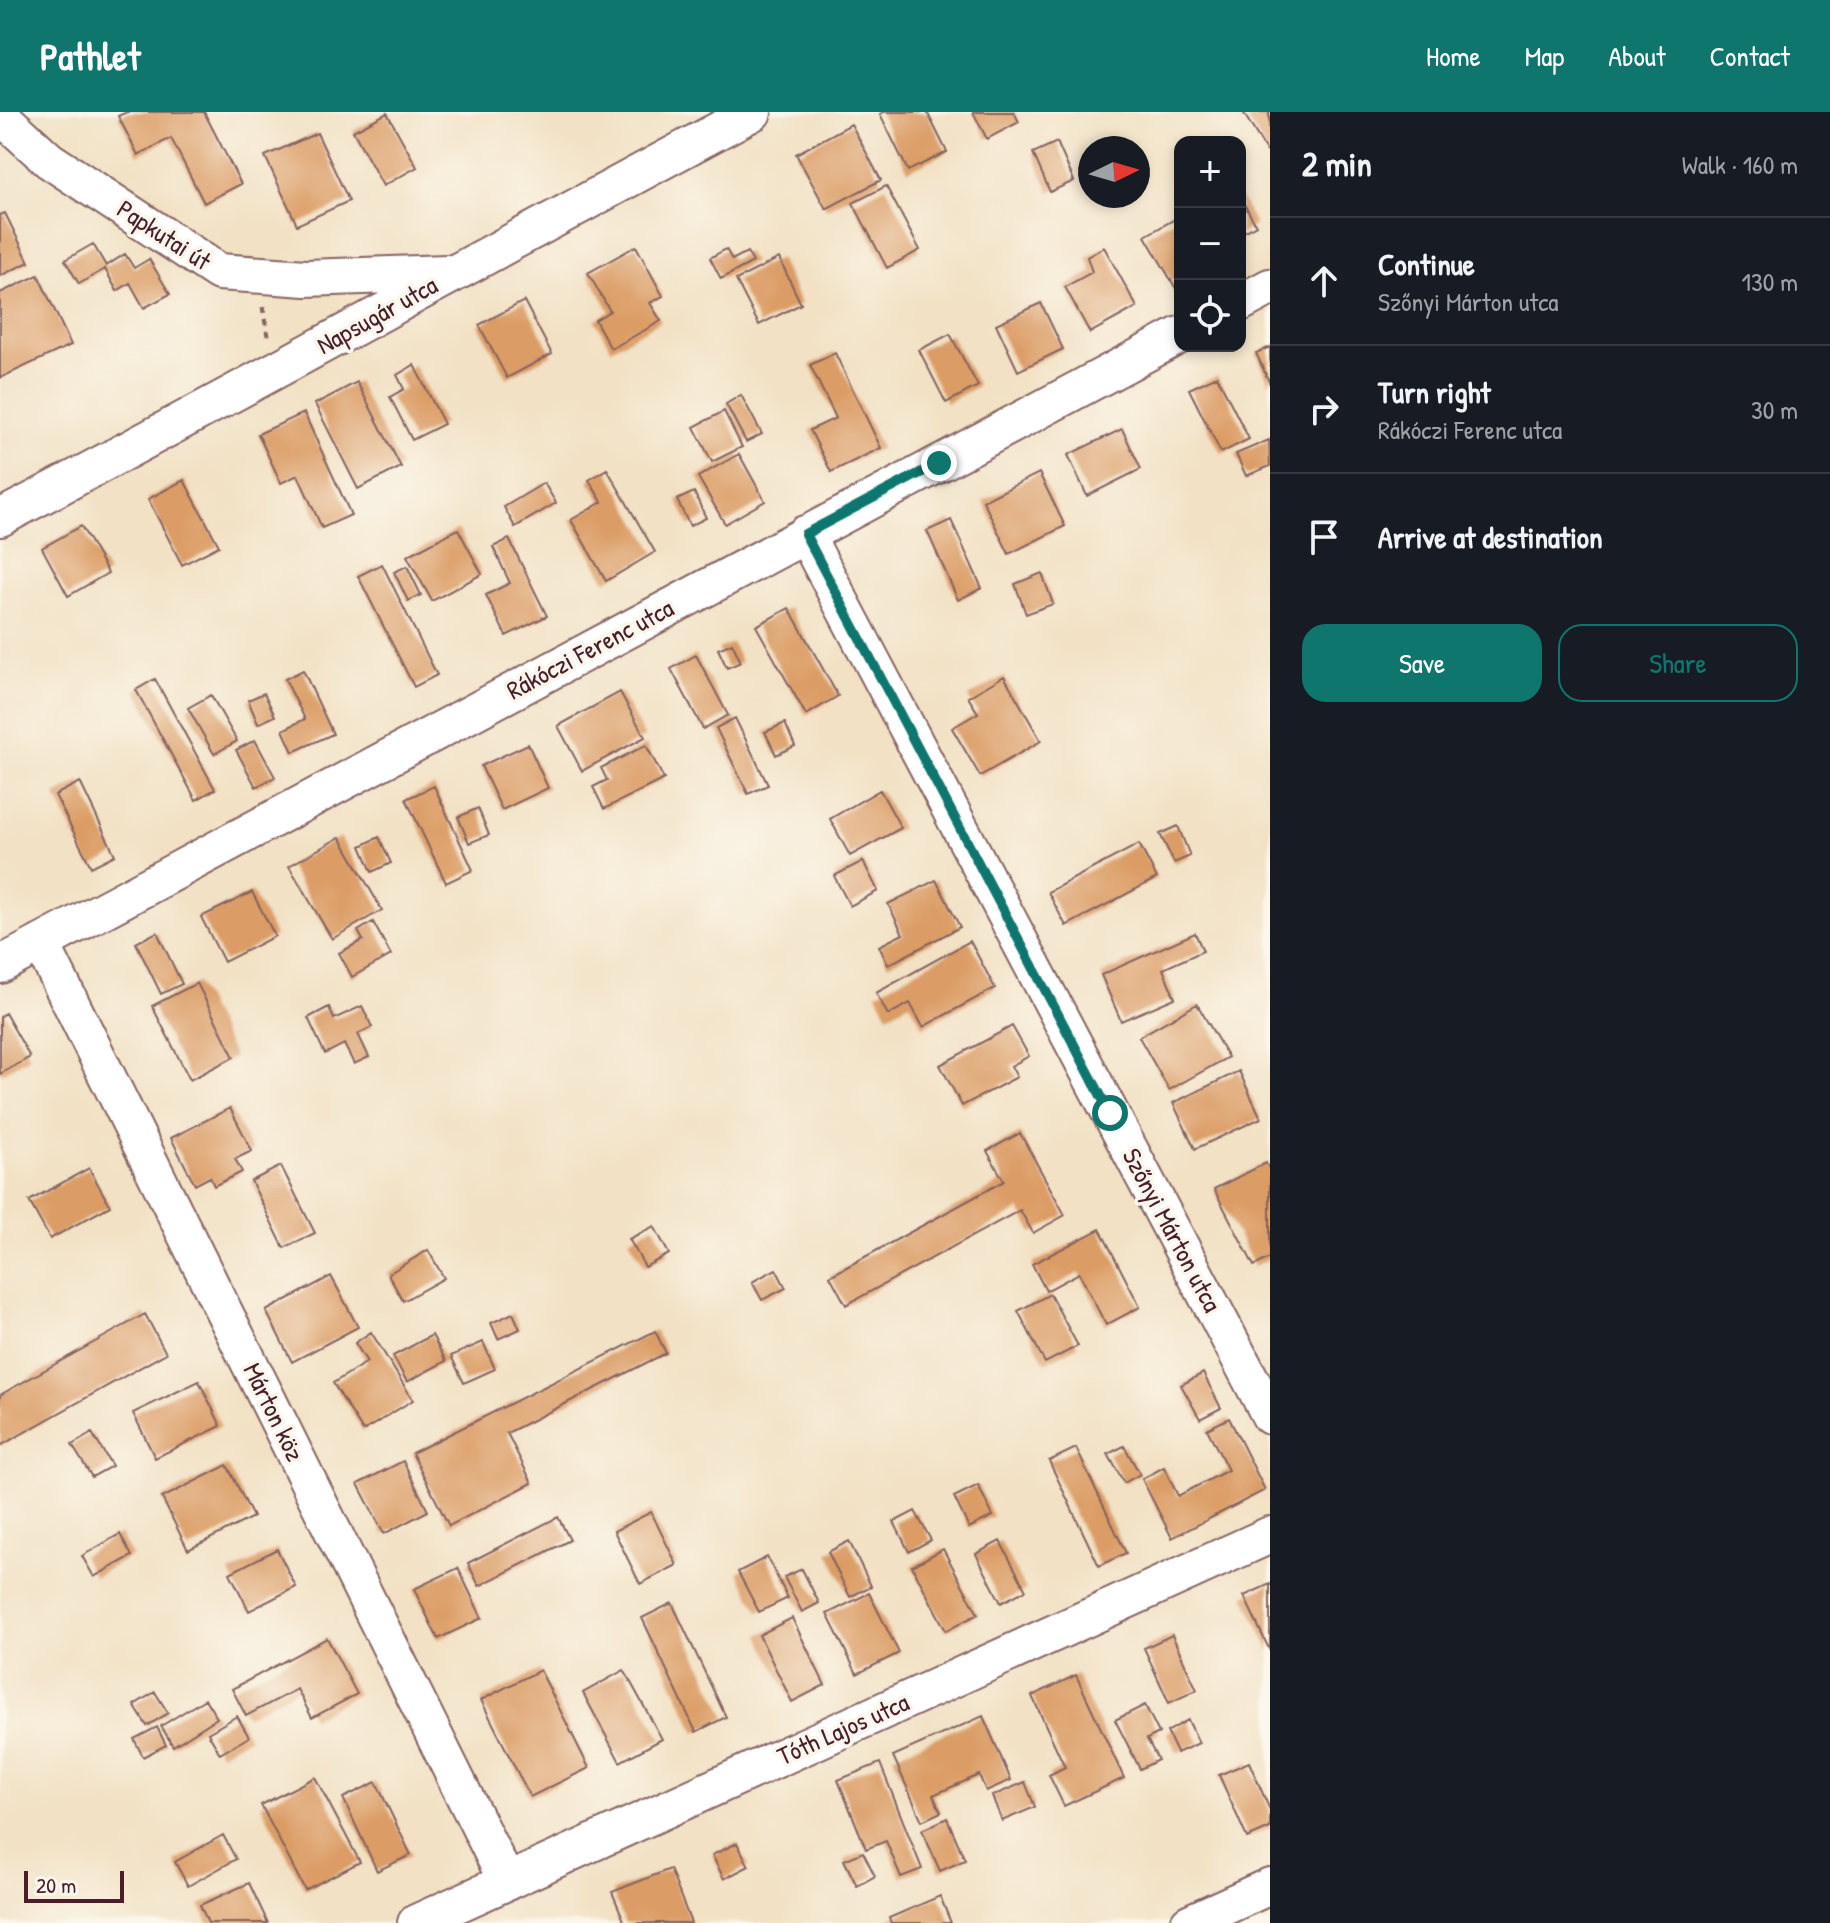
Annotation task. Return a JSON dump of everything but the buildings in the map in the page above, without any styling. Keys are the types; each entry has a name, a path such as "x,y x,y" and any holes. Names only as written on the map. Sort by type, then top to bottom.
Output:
{"street":[{"name":"Napsugár utca","path":"0,518 255,384 452,273 753,112"},
{"name":"Papkutai út","path":"0,115 49,160 219,272 306,278 452,273"},
{"path":"1246,300 1270,287"},
{"name":"Rákóczi Ferenc utca","path":"0,965 1174,338"},
{"name":"Szőnyi Márton utca","path":"805,534 1270,1416"},
{"name":"Márton köz","path":"41,943 507,1882"},
{"name":"Tóth Lajos utca","path":"416,1923 1270,1535"},
{"path":"1189,1923 1270,1886"}],"path":[{"path":"255,384 269,334 263,303"}],"route":[{"path":"939,463 805,534 1110,1113"}]}
